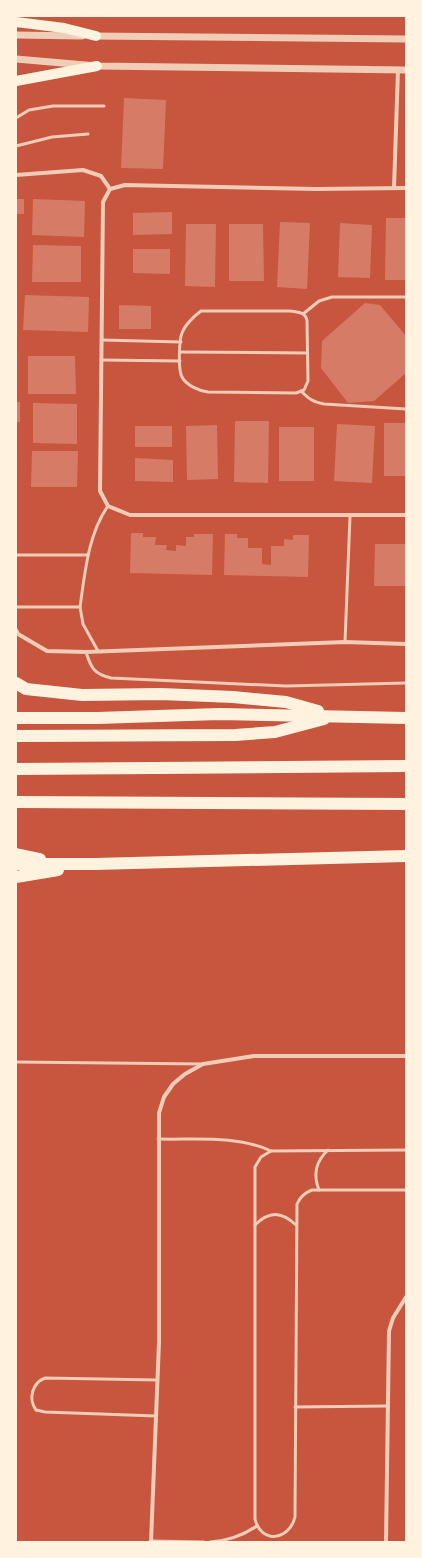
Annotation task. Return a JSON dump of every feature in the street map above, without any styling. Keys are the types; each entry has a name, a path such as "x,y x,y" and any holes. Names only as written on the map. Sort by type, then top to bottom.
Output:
{"highway":[{"path":"16,683 26,689 82,695 161,694 233,697 286,702 335,716"},
{"path":"16,718 97,718 219,714 406,718"},
{"path":"16,736 235,735 275,732 335,716"},
{"path":"16,769 406,766"},
{"path":"16,802 406,804"},
{"path":"16,854 64,864"},
{"path":"16,864 94,864 406,856"},
{"path":"16,877 94,864"}],"main road":[{"path":"16,22 64,28 96,36"},
{"path":"16,81 97,66"}],"street":[{"path":"16,35 406,39"},
{"path":"16,59 97,66 406,70"},
{"path":"394,188 398,70"},
{"path":"16,175 83,170 101,176 110,189"},
{"path":"406,188 316,189 125,185 110,189 103,202 100,491 108,506 130,514 350,516 406,515"},
{"path":"16,630 18,634 47,651 86,652 345,642 406,644"},
{"path":"151,1541 159,1342 158,1113 164,1097 172,1084 203,1064 254,1056 406,1056"},
{"path":"386,1542 389,1331 393,1318 406,1297"}],"lane":[{"path":"16,118 30,110 53,106 104,106"},
{"path":"16,146 52,137 88,134"},
{"path":"303,314 319,301 332,297 406,297"},
{"path":"201,311 290,311 303,314 307,321 308,381 306,386 301,391 202,391 185,381 180,371 183,331 201,311"},
{"path":"102,340 181,342"},
{"path":"181,352 307,353"},
{"path":"102,360 180,361"},
{"path":"301,391 310,400 324,404 406,409"},
{"path":"98,651 84,624 80,607 88,555 101,517 108,506"},
{"path":"345,642 350,516"},
{"path":"16,555 88,555"},
{"path":"16,607 80,607"},
{"path":"86,652 91,667 101,675 111,678 286,686 406,683"},
{"path":"16,1062 203,1064"},
{"path":"158,1139 236,1141 254,1144 270,1151 406,1150"},
{"path":"319,1190 316,1172 320,1160 328,1150"},
{"path":"270,1151 261,1157 255,1167 255,1519 256,1526 261,1532 268,1536 275,1537 283,1535 289,1531 293,1525 295,1517 297,1204 305,1193 312,1190 406,1190"},
{"path":"255,1224 270,1214 289,1218 296,1225"},
{"path":"156,1416 45,1412 36,1410 32,1402 35,1383 44,1378 157,1380"},
{"path":"295,1407 388,1406"},
{"path":"210,1542 229,1540 238,1537 256,1526"},
{"path":"151,1541 204,1542"}],"building":[{"path":"124,98 166,100 163,169 121,168"},
{"path":"16,199 24,199 24,214 16,214"},
{"path":"33,199 85,201 84,237 32,235"},
{"path":"172,212 172,234 133,235 133,213"},
{"path":"386,218 406,218 406,280 385,280"},
{"path":"280,222 310,223 307,289 277,287"},
{"path":"340,223 372,225 370,278 338,277"},
{"path":"186,224 216,224 215,287 185,286"},
{"path":"229,224 263,224 264,281 229,281"},
{"path":"33,245 81,246 81,282 32,282"},
{"path":"133,249 170,249 170,274 133,273"},
{"path":"25,295 89,297 88,332 23,330"},
{"path":"365,303 380,305 406,336 406,373 374,401 348,403 321,368 322,341"},
{"path":"119,305 151,306 151,329 119,329"},
{"path":"28,356 75,356 76,394 28,394"},
{"path":"16,402 20,402 20,422 16,422"},
{"path":"33,403 77,404 77,444 33,443"},
{"path":"235,421 269,421 268,483 234,482"},
{"path":"384,423 406,423 406,476 384,476"},
{"path":"337,424 375,426 372,483 334,481"},
{"path":"217,425 218,479 187,480 186,426"},
{"path":"135,426 172,426 172,447 135,447"},
{"path":"279,427 314,427 314,481 279,481"},
{"path":"32,451 78,451 77,487 31,487"},
{"path":"135,458 173,460 173,482 135,481"},
{"path":"131,533 143,533 143,537 156,537 155,545 167,545 166,550 176,551 176,545 186,546 186,537 194,537 194,534 213,534 212,575 130,573"},
{"path":"225,534 237,534 237,538 248,538 248,548 262,548 262,564 271,565 271,546 284,546 284,539 293,540 293,535 309,535 308,577 224,575"},
{"path":"375,544 406,544 406,586 374,586"}]}
